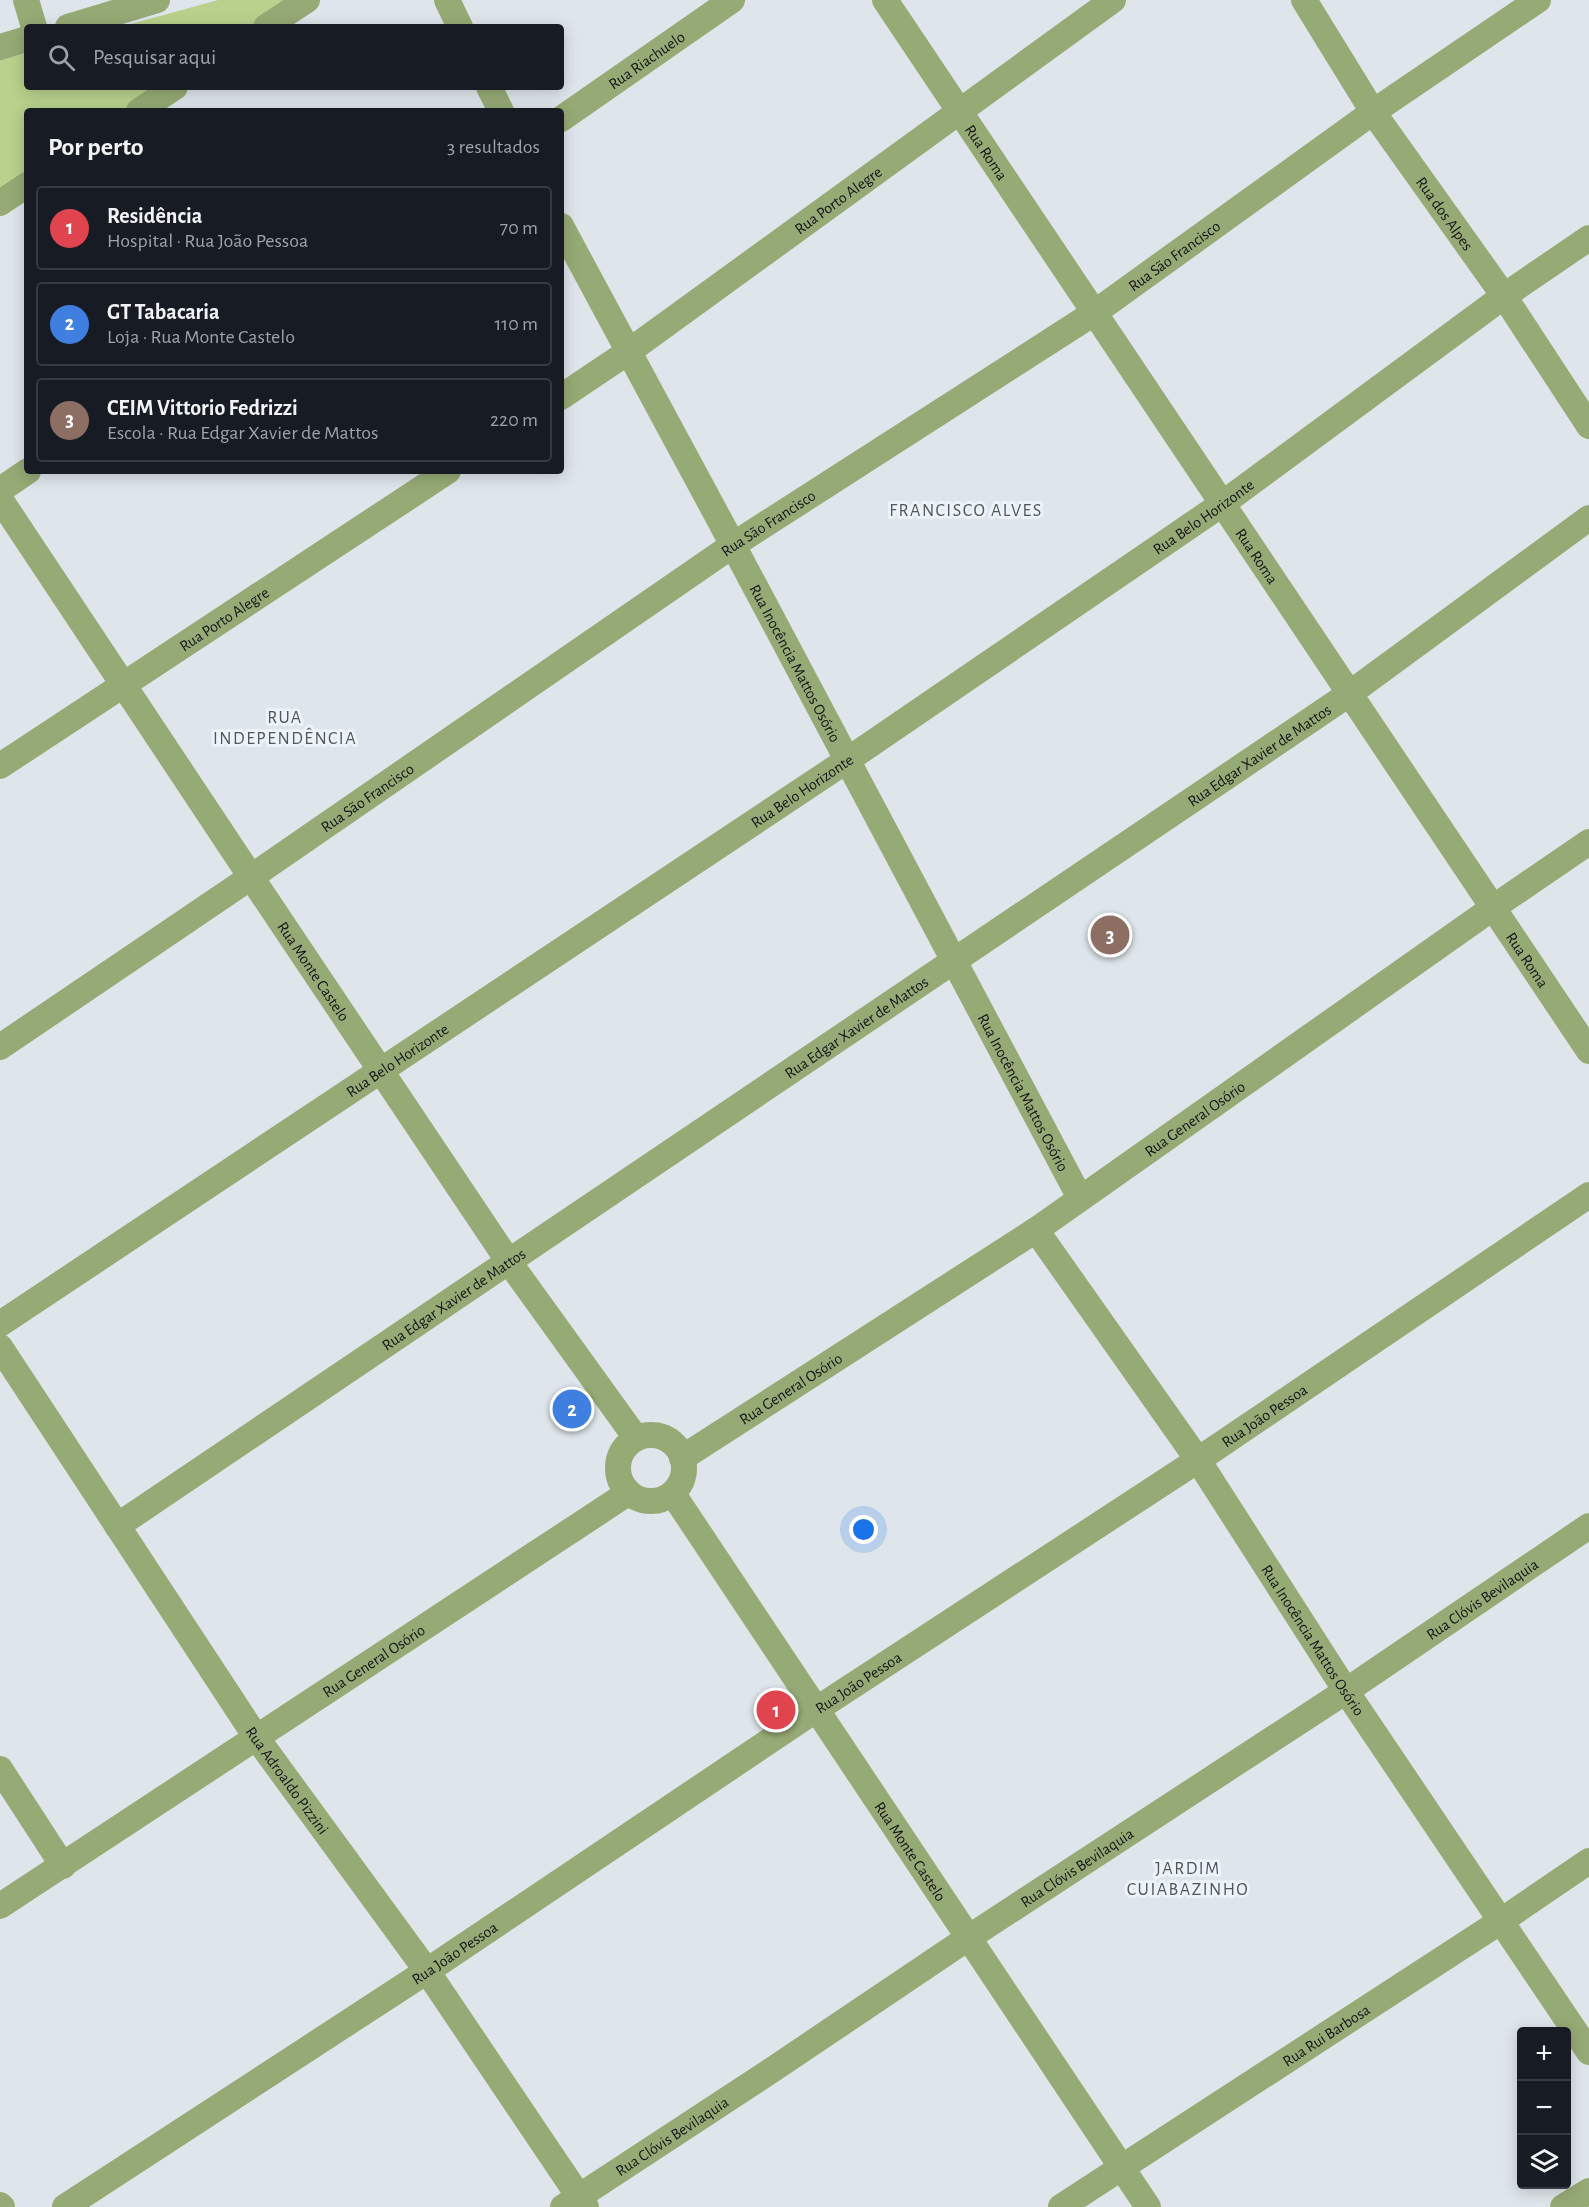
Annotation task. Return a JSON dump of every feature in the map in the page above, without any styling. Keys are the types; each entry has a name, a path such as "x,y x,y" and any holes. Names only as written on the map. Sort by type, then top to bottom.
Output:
{"street":[{"path":"26,0 33,24"},
{"path":"78,24 157,0"},
{"path":"271,24 307,0"},
{"path":"447,0 459,24"},
{"name":"Rua Riachuelo","path":"564,117 732,0"},
{"name":"Rua Roma","path":"885,0 1589,1051"},
{"name":"Rua Porto Alegre","path":"564,395 628,352 1113,0"},
{"name":"Rua dos Alpes","path":"1304,0 1373,112 1504,296 1589,426"},
{"name":"Rua São Francisco","path":"0,1047 251,878 733,545 1094,313 1373,112 1538,0"},
{"path":"0,47 24,40"},
{"path":"144,108 170,90"},
{"path":"490,90 500,108"},
{"path":"0,203 24,187"},
{"name":"Rua Inocência Mattos Osório","path":"564,232 1080,1198"},
{"name":"Rua Belo Horizonte","path":"0,1324 846,760 1222,504 1504,296 1589,238"},
{"path":"0,490 24,474"},
{"name":"Rua Porto Alegre","path":"0,766 443,474"},
{"name":"Rua Monte Castelo","path":"0,499 509,1262 636,1438"},
{"name":"Rua Edgar Xavier de Mattos","path":"117,1526 1349,694 1589,518"},
{"name":"Rua General Osório","path":"682,1458 1035,1230 1589,842"},
{"name":"Rua João Pessoa","path":"65,2207 427,1971 817,1709 1198,1460 1589,1195"},
{"name":"Rua Inocência Mattos Osório","path":"1035,1230 1198,1460 1346,1691 1589,2052"},
{"name":"Rua Adroaldo Pizzini","path":"0,1347 256,1737 427,1971 576,2203"},
{"path":"645,1435 666,1438 675,1445 682,1458 684,1475 680,1485 673,1494 663,1500 641,1501 628,1493 618,1476 617,1465 620,1454 626,1445 645,1435"},
{"name":"Rua General Osório","path":"0,1906 628,1493"},
{"name":"Rua Monte Castelo","path":"673,1494 1148,2207"},
{"name":"Rua Clóvis Bevilaquia","path":"576,2203 968,1938 1346,1691 1589,1526"},
{"path":"0,1769 63,1866"},
{"name":"Rua Rui Barbosa","path":"1061,2207 1501,1921 1589,1861"},
{"path":"1563,2207 1589,2191"}],"green space":[{"path":"218,0 292,0 256,24 131,24"},
{"path":"24,54 24,90 154,90 127,108 24,108 24,175 0,191 0,60"}],"place":[{"name":"CEIM Vittorio Fedrizzi","path":"1110,935"},
{"name":"GT Tabacaria","path":"572,1409"},
{"name":"Residência","path":"776,1710"}],"district":[{"name":"FRANCISCO ALVES","path":"966,510"},
{"name":"RUA INDEPENDÊNCIA","path":"285,727"},
{"name":"JARDIM CUIABAZINHO","path":"1188,1878"}]}
